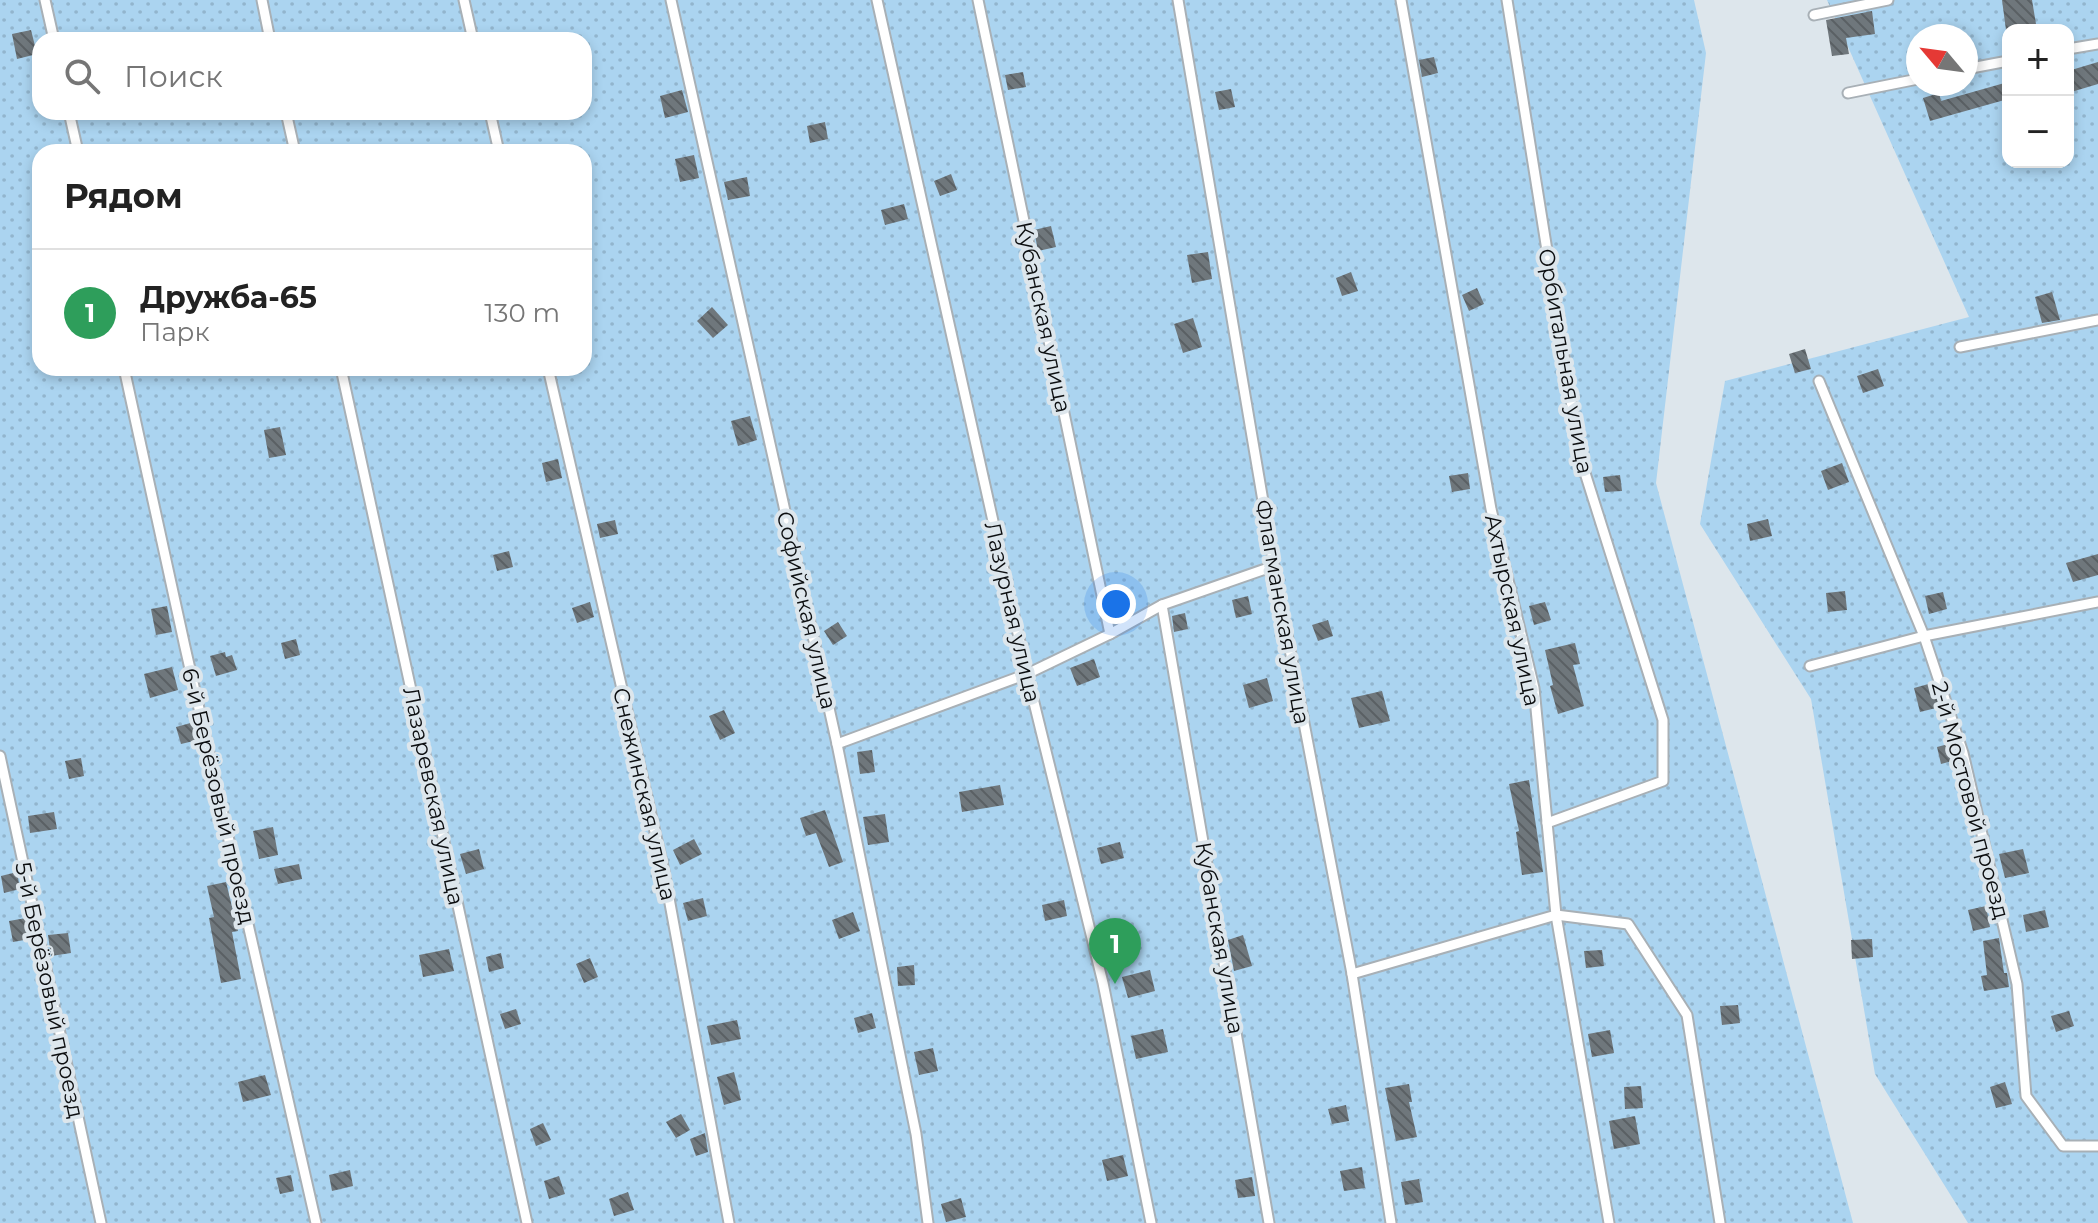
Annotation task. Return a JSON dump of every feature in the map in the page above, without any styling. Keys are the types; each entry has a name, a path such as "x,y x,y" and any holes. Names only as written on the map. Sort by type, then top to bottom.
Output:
{"lane":[{"path":"45,0 52,32"},
{"path":"262,0 268,32"},
{"path":"464,0 471,32"},
{"name":"Софийская улица","path":"671,0 837,744 916,1134 928,1223"},
{"name":"Лазурная улица","path":"877,0 1027,674 1103,983 1151,1223"},
{"name":"Кубанская улица","path":"978,0 1110,634"},
{"name":"Флагманская улица","path":"1178,0 1274,566 1352,974 1391,1223"},
{"name":"Ахтырская улица","path":"1401,0 1491,509 1534,688 1556,915 1609,1223"},
{"name":"Орбитальная улица","path":"1507,0 1580,457 1663,720 1663,781 1547,823"},
{"path":"1814,15 1888,0"},
{"path":"2074,48 2098,44"},
{"path":"1978,67 2002,62"},
{"path":"1848,93 1906,81"},
{"path":"71,120 76,144"},
{"path":"288,120 293,144"},
{"path":"492,120 497,144"},
{"path":"1960,347 2098,320"},
{"name":"6-й Берёзовый проезд","path":"126,376 316,1223"},
{"name":"Лазаревская улица","path":"343,376 527,1223"},
{"name":"Снежинская улица","path":"550,376 664,871 729,1223"},
{"name":"2-й Мостовой проезд","path":"1819,381 1924,636 1963,753 2017,984 2026,1096 2063,1146 2098,1146"},
{"path":"837,744 1027,674 1162,605 1274,566"},
{"path":"1810,666 1924,636 2098,602"},
{"name":"Кубанская улица","path":"1162,605 1269,1223"},
{"name":"5-й Берёзовый проезд","path":"0,756 101,1223"},
{"path":"1352,974 1556,915 1628,924 1687,1015 1720,1223"}],"shaded area":[{"path":"0,0 1694,0 1706,53 1656,483 1853,1223 0,1223"},
{"path":"1827,0 2098,0 2098,1223 1968,1223 1875,1074 1811,699 1700,524 1725,381 1969,317"}],"building":[{"path":"2002,0 2032,0 2036,24 2005,24"},
{"path":"1872,11 1875,34 1846,38 1849,54 1832,56 1826,20"},
{"path":"31,30 32,55 17,59 12,34"},
{"path":"1434,57 1438,73 1422,77 1419,60"},
{"path":"2098,62 2098,84 2074,91 2074,69"},
{"path":"1023,72 1026,87 1008,90 1005,75"},
{"path":"2002,84 2002,101 1930,121 1923,98 1940,96 1941,101 1959,96 1978,96 1978,91"},
{"path":"1231,89 1235,107 1219,110 1215,92"},
{"path":"682,90 688,112 665,118 660,96"},
{"path":"825,122 828,139 810,143 807,126"},
{"path":"694,155 699,178 680,182 675,159"},
{"path":"951,174 957,190 940,196 934,181"},
{"path":"747,177 750,196 728,200 724,182"},
{"path":"904,204 908,219 885,225 881,210"},
{"path":"1051,226 1056,247 1038,251 1034,230"},
{"path":"1208,252 1212,279 1192,283 1187,255"},
{"path":"1351,272 1358,291 1342,296 1336,278"},
{"path":"1477,288 1484,304 1469,311 1462,295"},
{"path":"2052,292 2060,320 2042,323 2035,297"},
{"path":"712,307 728,325 713,338 697,321"},
{"path":"1193,318 1202,347 1183,353 1174,324"},
{"path":"1805,349 1811,369 1795,373 1789,354"},
{"path":"1878,369 1884,386 1863,393 1857,376"},
{"path":"750,416 757,440 738,446 731,421"},
{"path":"280,427 286,455 269,458 264,430"},
{"path":"558,459 562,478 546,482 542,463"},
{"path":"1842,463 1849,482 1828,490 1821,471"},
{"path":"1468,473 1470,489 1452,492 1449,476"},
{"path":"1620,475 1622,491 1605,492 1603,477"},
{"path":"1768,519 1772,536 1750,541 1747,524"},
{"path":"615,520 618,534 600,538 597,524"},
{"path":"509,551 513,567 497,571 493,555"},
{"path":"2098,554 2098,575 2073,582 2066,563"},
{"path":"1845,591 1847,610 1828,612 1826,593"},
{"path":"1943,592 1947,609 1929,614 1925,596"},
{"path":"1248,596 1252,614 1236,618 1232,600"},
{"path":"590,602 594,617 577,623 572,608"},
{"path":"1545,602 1551,620 1534,625 1529,606"},
{"path":"167,606 172,632 156,635 151,609"},
{"path":"1185,613 1188,629 1174,632 1172,616"},
{"path":"1328,620 1333,636 1318,641 1312,625"},
{"path":"838,622 847,636 833,645 824,631"},
{"path":"296,639 300,655 285,659 281,643"},
{"path":"1575,643 1580,664 1573,665 1584,706 1558,714 1545,650"},
{"path":"225,652 226,657 232,655 237,670 216,676 210,656"},
{"path":"1094,659 1100,677 1077,686 1070,668"},
{"path":"172,667 178,690 150,698 144,674"},
{"path":"1267,678 1273,701 1249,708 1243,685"},
{"path":"1932,683 1940,707 1920,712 1914,688"},
{"path":"1382,691 1390,721 1359,728 1351,698"},
{"path":"724,710 735,733 720,740 709,716"},
{"path":"194,722 198,740 181,744 176,727"},
{"path":"1952,743 1956,760 1941,764 1937,747"},
{"path":"872,750 875,772 860,774 857,752"},
{"path":"81,758 84,776 69,779 65,761"},
{"path":"1529,780 1543,872 1522,875 1516,832 1519,831 1509,784"},
{"path":"1000,785 1004,805 962,812 959,792"},
{"path":"825,810 843,862 829,867 816,833 806,836 800,818"},
{"path":"54,812 57,829 30,833 28,816"},
{"path":"885,814 889,842 868,845 863,817"},
{"path":"273,827 278,855 259,859 253,831"},
{"path":"694,839 702,854 680,865 673,850"},
{"path":"1120,842 1124,858 1101,864 1097,848"},
{"path":"479,849 484,869 466,874 460,854"},
{"path":"2023,849 2029,873 2005,878 1999,854"},
{"path":"299,864 302,879 278,884 274,869"},
{"path":"17,872 20,889 4,893 1,876"},
{"path":"226,882 238,931 232,932 241,979 221,983 209,918 214,917 207,886"},
{"path":"703,898 707,916 688,921 683,903"},
{"path":"1064,900 1067,916 1045,921 1042,905"},
{"path":"1986,906 1990,927 1973,931 1968,910"},
{"path":"2045,910 2049,927 2026,932 2023,915"},
{"path":"853,912 860,931 839,939 832,920"},
{"path":"26,918 30,939 13,942 9,921"},
{"path":"68,933 71,953 51,956 48,935"},
{"path":"1243,935 1252,966 1234,971 1228,940"},
{"path":"1999,938 2009,987 1984,991 1981,976 1987,975 1983,941"},
{"path":"1872,939 1873,957 1852,959 1851,940"},
{"path":"449,949 454,971 423,977 419,955"},
{"path":"1602,950 1604,966 1586,968 1584,951"},
{"path":"501,953 504,968 489,972 486,957"},
{"path":"590,958 598,977 584,983 576,964"},
{"path":"914,965 915,985 898,986 897,967"},
{"path":"1150,970 1155,991 1128,998 1122,977"},
{"path":"1738,1005 1740,1023 1722,1025 1720,1006"},
{"path":"516,1009 521,1024 505,1029 500,1014"},
{"path":"2069,1011 2074,1026 2056,1032 2051,1016"},
{"path":"872,1013 876,1028 858,1033 854,1018"},
{"path":"737,1020 741,1039 711,1045 707,1026"},
{"path":"1163,1029 1168,1052 1136,1059 1131,1036"},
{"path":"1610,1030 1614,1053 1592,1057 1588,1034"},
{"path":"933,1048 938,1071 919,1075 914,1052"},
{"path":"734,1072 741,1100 724,1105 717,1077"},
{"path":"265,1075 271,1095 243,1102 238,1082"},
{"path":"2005,1082 2012,1104 1996,1108 1990,1087"},
{"path":"1409,1084 1412,1102 1409,1102 1417,1137 1396,1141 1385,1088"},
{"path":"1641,1086 1643,1108 1625,1109 1624,1087"},
{"path":"1346,1105 1349,1121 1332,1124 1328,1109"},
{"path":"681,1114 690,1130 676,1138 666,1122"},
{"path":"1635,1116 1640,1144 1614,1149 1609,1121"},
{"path":"543,1123 551,1140 536,1146 530,1129"},
{"path":"705,1133 708,1152 696,1156 690,1139"},
{"path":"1123,1155 1128,1176 1107,1181 1102,1160"},
{"path":"1362,1167 1365,1188 1344,1191 1340,1171"},
{"path":"350,1170 353,1186 332,1191 329,1175"},
{"path":"291,1175 294,1191 280,1194 276,1178"},
{"path":"559,1176 565,1194 549,1199 544,1181"},
{"path":"1252,1177 1255,1196 1238,1198 1235,1180"},
{"path":"1419,1179 1423,1202 1405,1205 1401,1182"},
{"path":"628,1192 634,1210 614,1216 609,1199"},
{"path":"961,1198 966,1217 946,1222 941,1204"}],"place":[{"name":"Дружба-65","path":"1115,984"}]}
